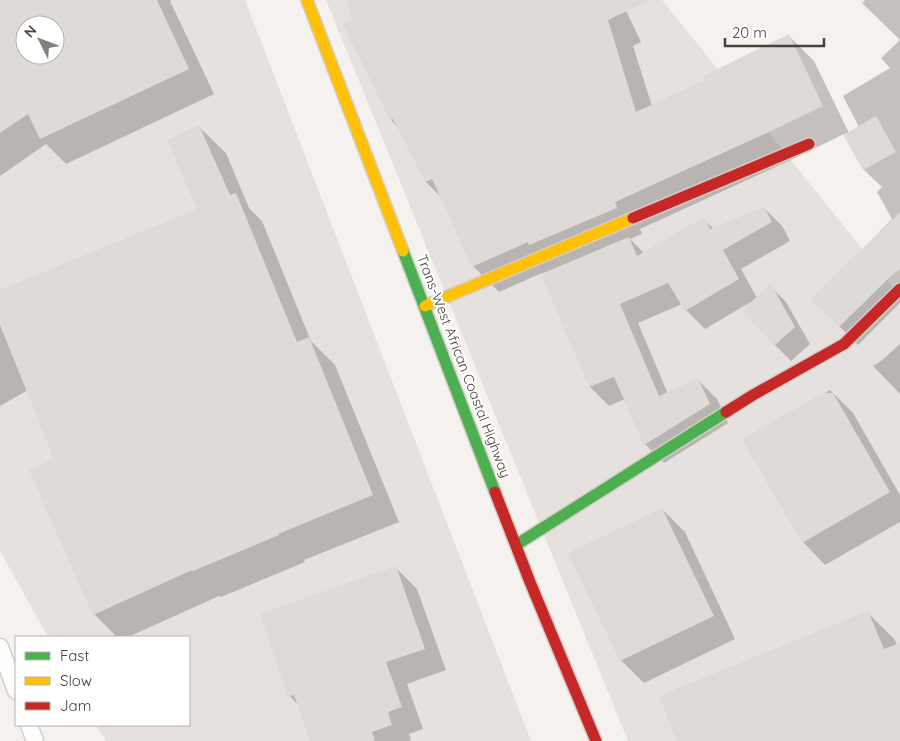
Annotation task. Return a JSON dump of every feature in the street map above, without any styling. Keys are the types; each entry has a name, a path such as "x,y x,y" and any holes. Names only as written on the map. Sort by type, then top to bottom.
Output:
{"main road":[{"name":"Trans-West African Coastal Highway","path":"307,0 530,582 596,741"},
{"path":"425,306 809,144"},
{"path":"516,546 753,395 844,344 900,289"}],"lane":[{"path":"0,647 15,688"},
{"path":"29,726 35,741"}],"shaded area":[{"path":"0,0 245,0 531,741 106,741 97,726 190,726 190,636 47,636 0,551"},
{"path":"326,0 662,0 900,296 900,741 628,741"}],"building":[{"path":"0,0 157,0 189,69 40,139 28,114 0,133"},
{"path":"346,0 650,0 608,20 636,112 705,80 703,76 789,34 823,106 615,202 617,208 529,245 528,242 472,267 432,179 425,182 393,119 390,120 343,24 353,20"},
{"path":"876,116 896,152 863,170 843,135"},
{"path":"199,125 230,195 236,193 297,342 309,337 373,495 192,570 93,615 29,470 54,459 0,325 0,290 197,209 167,140"},
{"path":"764,207 772,222 723,250 739,279 685,311 668,283 620,304 659,396 698,378 710,404 644,445 614,377 589,387 541,274 629,237 637,256 704,217 710,229"},
{"path":"900,212 900,269 839,327 811,299"},
{"path":"771,284 795,327 774,346 742,310"},
{"path":"823,393 833,393 890,492 802,543 742,439"},
{"path":"662,508 714,616 620,661 568,553"},
{"path":"396,566 425,649 386,662 402,707 388,712 392,725 372,732 375,741 310,741 294,695 288,697 260,614"},
{"path":"868,611 884,649 900,643 900,741 677,741 659,696"}],"traffic: fast":[{"path":"403,251 495,492"},
{"path":"516,545 726,412"}],"traffic: slow":[{"path":"307,0 403,251"},
{"path":"425,306 633,218"}],"traffic: jam":[{"path":"633,218 809,144"},
{"path":"726,412 844,344 900,289"},
{"path":"495,492 596,741"}]}
